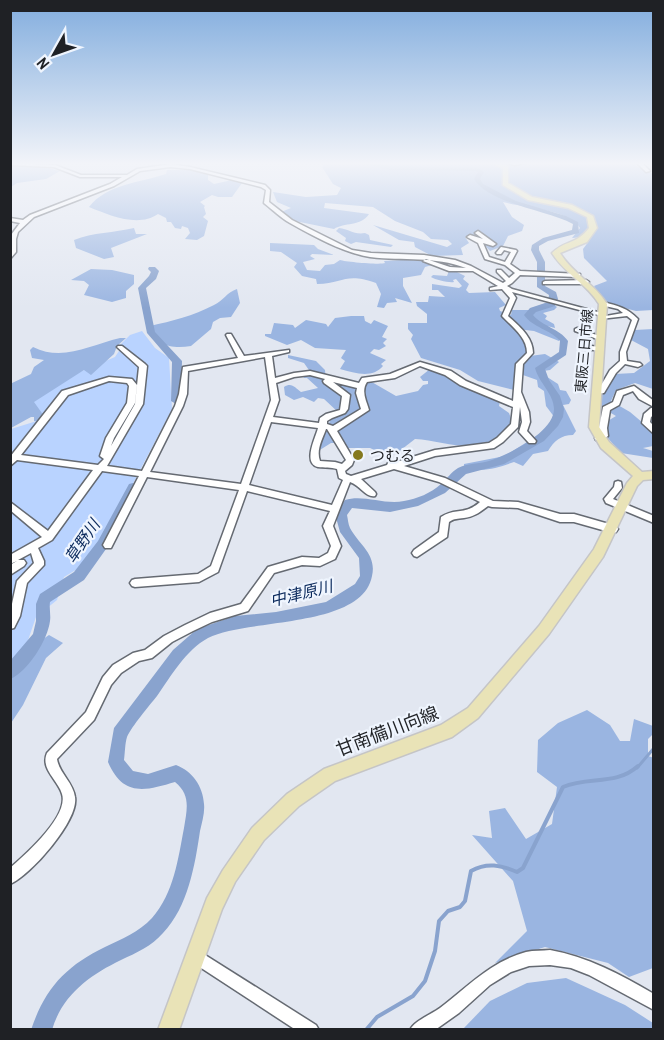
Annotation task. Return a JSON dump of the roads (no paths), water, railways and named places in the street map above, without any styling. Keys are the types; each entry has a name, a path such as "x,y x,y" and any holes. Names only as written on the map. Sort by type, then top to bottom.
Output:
{"main road":[{"name":"東阪三日市線","path":"579,211 590,216 593,228 587,237 556,253 561,261 598,293 603,304 594,427 599,438"},
{"path":"599,438 647,476"},
{"name":"甘南備川向線","path":"168,1029 194,955 229,876 246,849 269,822 293,800 330,775 446,731 473,712 548,624 605,544 636,478 647,476"}],"street":[{"path":"10,257 15,249 14,235 24,222 44,211"},
{"path":"276,211 290,221 350,251 370,255 419,257 449,268 474,270 546,300 602,316 630,314"},
{"path":"10,219 24,222"},
{"path":"478,232 493,242 492,244 470,237 480,242 487,258 507,264 519,273 578,275"},
{"path":"499,253 503,248 514,251 507,264"},
{"path":"10,877 43,846 58,827 69,806 69,794 55,771 51,758 90,716 112,674 189,628 210,618 244,609 271,570 302,561 320,562 332,556 336,546 328,526 347,480 447,450 496,444 515,425 520,364 530,353 530,347 521,331 505,316 513,298 499,271"},
{"path":"492,289 506,285 519,273"},
{"path":"544,283 586,282"},
{"path":"603,304 635,317 623,352 624,362"},
{"path":"577,330 600,338"},
{"path":"229,335 242,359"},
{"path":"10,560 49,537 99,468 107,461 139,404 143,366 120,347"},
{"path":"584,347 599,349"},
{"path":"108,546 179,406 183,394 185,369 287,351"},
{"path":"135,583 199,578 215,569 276,395 268,355"},
{"path":"624,362 638,365"},
{"path":"596,392 601,391 613,372 624,362"},
{"path":"333,430 365,410 360,393 365,380 392,376 420,364 448,373 474,388 516,405"},
{"path":"273,381 305,374 317,374 346,395 347,406 343,412 325,418 313,453 317,464 343,468"},
{"path":"14,460 65,393 108,379 129,381 133,385 131,403 110,438 99,468"},
{"path":"324,379 362,386"},
{"path":"599,438 604,436 606,409 616,403 620,393 634,388 654,408 647,416 646,423 654,431"},
{"path":"518,393 525,407 526,423 523,432 532,441"},
{"path":"268,419 324,425 333,430 350,460 341,474 347,480 360,482 372,494"},
{"path":"14,460 99,468 244,488 334,509"},
{"path":"391,465 442,480 486,502 518,505 560,518 574,518 613,529"},
{"path":"618,484 618,488 608,499 622,508 654,520"},
{"path":"417,553 444,534 444,520 448,517 457,512 467,515 486,502"},
{"path":"10,505 49,537"},
{"path":"10,625 15,616 22,581 39,565 38,555 33,547"},
{"path":"10,571 21,562"},
{"path":"194,955 311,1029"},
{"path":"418,1029 451,1010 500,969 530,958 571,960 591,967 654,1003"}],"waterway":[{"name":"中津原川","path":"41,1030 45,1017 57,995 65,986 95,963 151,932 163,919 177,893 186,864 196,805 192,790 188,782 176,773 148,782 129,779 116,762 120,734 178,655 202,634 235,622 276,618 328,608 341,602 360,588 366,576 365,557 344,529 341,514 349,503 396,507 426,499 441,490 462,471 493,464 510,457 540,438 555,424 558,417 558,402 544,380 540,368 563,353 564,341 556,333 536,323 528,315 533,310 552,304 554,299 553,294 541,287 541,262 535,250 536,245 545,239 576,231 576,223 542,211"},
{"name":"草野川","path":"152,269 155,271 153,277 142,288 151,333 177,361 176,401"},
{"name":"草野川","path":"10,672 31,649 39,636 45,598 79,576 102,545 133,487"},
{"path":"637,768 654,748"},
{"path":"366,1030 377,1017 413,996 425,981 435,951 439,921 448,911 460,907 465,901 471,871 483,866 494,866 517,872 523,868 563,787 611,779 630,772 638,766"}],"place":[{"name":"つむる","path":"358,455"}]}
